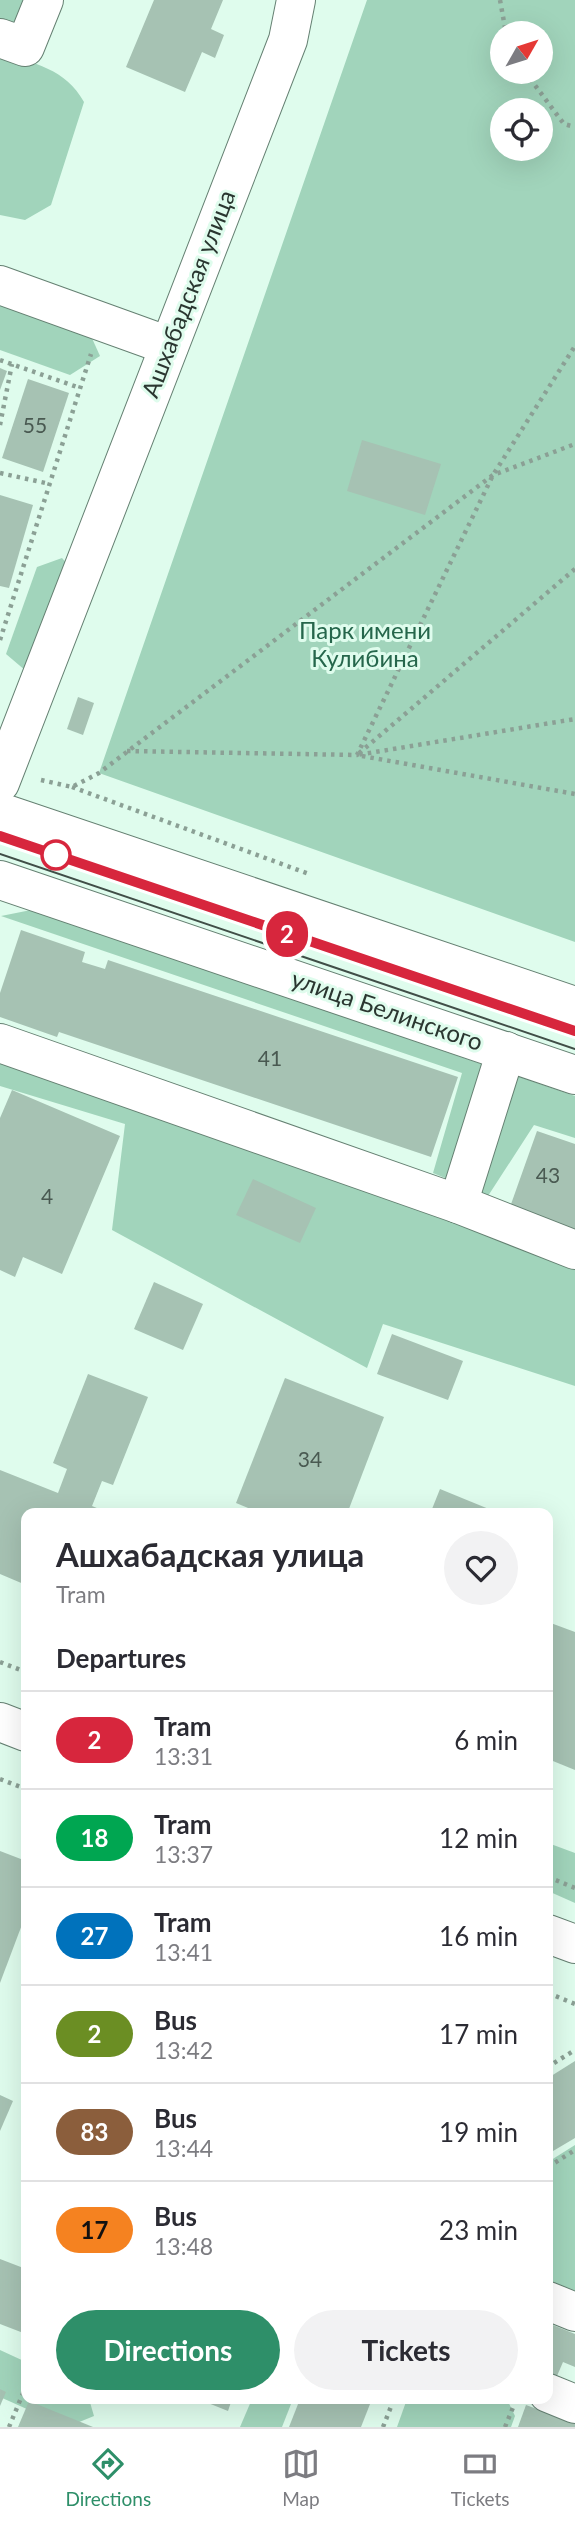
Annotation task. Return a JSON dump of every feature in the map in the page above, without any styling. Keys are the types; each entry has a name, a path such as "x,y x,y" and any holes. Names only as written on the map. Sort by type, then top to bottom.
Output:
{"main road":[{"path":"0,38 25,47 44,0"},
{"name":"Ашхабадская улица","path":"2,777 288,40 296,0"},
{"path":"0,285 169,346"},
{"path":"0,812 575,1006"},
{"name":"улица Белинского","path":"0,880 575,1075"},
{"path":"0,1043 458,1204 575,1250"},
{"path":"458,1204 506,1051"},
{"path":"0,1722 21,1730"},
{"path":"553,1936 575,1944"},
{"path":"553,2303 575,2312"},
{"path":"553,2395 575,2404"}],"path":[{"path":"500,0 504,21"},
{"path":"534,84 564,124 575,127"},
{"path":"0,640 102,320"},
{"path":"357,755 493,475 575,346"},
{"path":"0,360 80,388"},
{"path":"0,425 12,364"},
{"path":"72,787 99,773 493,475 575,444"},
{"path":"0,473 50,484"},
{"path":"357,755 575,569"},
{"path":"357,755 575,719"},
{"path":"127,751 357,755 575,794"},
{"path":"2,777 72,787 315,876"},
{"path":"0,1662 21,1670"},
{"path":"0,1779 21,1787"},
{"path":"553,1879 575,1888"},
{"path":"553,1995 575,2004"},
{"path":"554,2063 575,2050"},
{"path":"553,2164 575,2150"},
{"path":"9,2427 21,2398"},
{"path":"383,2427 392,2404"},
{"path":"505,2427 514,2404"}],"green space":[{"path":"0,0 27,0 16,29 0,23"},
{"name":"Парк имени Кулибина","path":"367,0 575,0 575,942 99,773"},
{"path":"0,51 58,74 84,102 51,205 25,220 0,215"},
{"path":"0,294 86,325 100,356 70,375 0,350"},
{"path":"62,558 86,585 26,671 6,654 37,567"},
{"path":"31,910 575,1096 575,1138 534,1125 488,1196 433,1173 462,1073 1,916"},
{"path":"0,1030 575,1236 575,1386 383,1324 367,1368 112,1230 125,1124 0,1086"},
{"path":"553,1845 575,1853 575,1903 553,1893"},
{"path":"575,2145 575,2310 553,2303 553,2159"},
{"path":"0,2350 21,2360 21,2404 90,2404 94,2416 67,2427 0,2397"},
{"path":"250,2404 291,2404 282,2427 240,2427"},
{"path":"405,2404 509,2404 515,2416 511,2427 397,2427"}],"building":[{"path":"154,0 223,0 211,29 224,35 215,58 202,52 185,92 126,67"},
{"path":"0,368 7,371 0,390"},
{"path":"28,379 69,393 43,472 2,458"},
{"path":"362,440 441,464 425,515 347,491"},
{"path":"0,495 33,505 9,588 0,586"},
{"path":"78,697 94,703 83,735 67,729"},
{"path":"21,930 85,952 82,962 105,969 108,960 458,1077 431,1157 59,1032 57,1037 0,1017 0,993"},
{"path":"12,1090 120,1136 62,1274 23,1257 15,1277 0,1270 0,1118"},
{"path":"537,1131 575,1144 575,1230 510,1207"},
{"path":"253,1179 316,1208 300,1243 236,1215"},
{"path":"154,1282 203,1304 183,1350 134,1329"},
{"path":"392,1334 463,1361 448,1400 377,1374"},
{"path":"88,1374 148,1397 113,1485 102,1481 92,1506 97,1508 21,1508 21,1583 0,1574 0,1470 58,1493 67,1469 53,1463"},
{"path":"285,1378 384,1417 349,1508 248,1508 236,1503"},
{"path":"440,1489 486,1508 432,1508"},
{"path":"553,1624 575,1632 575,1770 553,1761"},
{"path":"0,1851 21,1859 21,1927 0,1983"},
{"path":"575,2061 575,2138 553,2151 553,2075"},
{"path":"0,2095 13,2101 0,2131"},
{"path":"0,2259 21,2267 21,2332 0,2324"},
{"path":"553,2325 575,2334 575,2367 563,2362 557,2376 553,2375"},
{"path":"0,2389 6,2392 0,2406"},
{"path":"28,2404 36,2404 93,2427 18,2427"},
{"path":"210,2404 230,2404 228,2411"},
{"path":"298,2404 370,2404 361,2427 289,2427"},
{"path":"526,2405 575,2423 575,2427 518,2427"}],"tram line":[{"path":"0,836 575,1031"},
{"name":"2","path":"0,836 575,1031"},
{"path":"0,854 575,1049"}]}
